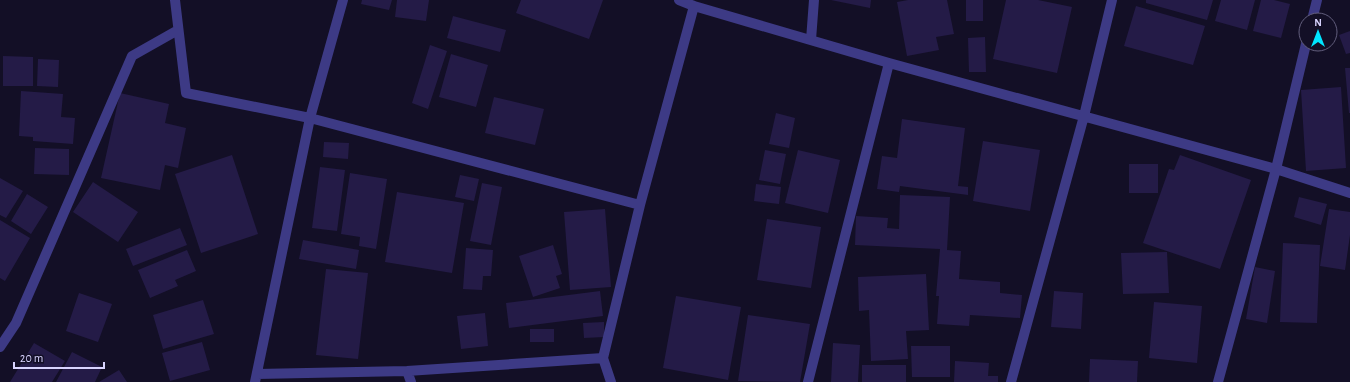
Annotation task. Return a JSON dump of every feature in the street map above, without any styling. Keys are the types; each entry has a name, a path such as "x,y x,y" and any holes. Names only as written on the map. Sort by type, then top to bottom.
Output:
{"street":[{"path":"175,0 186,93 310,118 640,206"},
{"path":"343,0 310,118 256,378 407,371 603,358"},
{"path":"679,0 694,6 889,64 1084,116 1276,170 1350,193"},
{"path":"811,40 814,0"},
{"path":"1011,382 1084,116 1112,0"},
{"path":"1314,12 1317,0"},
{"path":"612,382 603,358 640,206 694,6"},
{"path":"0,347 16,323 132,56 178,30"},
{"path":"1218,382 1276,170 1304,52"},
{"path":"808,382 889,64"},
{"path":"407,371 411,382"}],"building":[{"path":"362,0 392,0 389,10 361,4"},
{"path":"397,0 429,0 426,21 395,17"},
{"path":"521,0 603,0 589,39 516,13"},
{"path":"831,0 871,0 870,8"},
{"path":"908,0 947,0 954,34 936,37 939,50 907,56 897,2"},
{"path":"966,0 983,0 983,21 966,21"},
{"path":"1006,0 1038,0 1072,7 1057,73 993,59"},
{"path":"1146,0 1213,0 1207,20 1146,3"},
{"path":"1221,0 1255,0 1247,30 1215,21"},
{"path":"1261,0 1274,0 1290,4 1281,38 1253,31"},
{"path":"1136,6 1205,26 1193,65 1124,46"},
{"path":"453,16 506,30 500,52 447,38"},
{"path":"1350,31 1350,53 1346,54 1339,35"},
{"path":"985,37 986,72 969,72 968,38"},
{"path":"430,45 447,51 428,109 412,103"},
{"path":"451,54 488,65 476,107 439,97"},
{"path":"3,56 33,57 33,86 3,86"},
{"path":"38,59 59,60 58,87 37,86"},
{"path":"1345,68 1350,68 1350,113 1349,113"},
{"path":"1341,87 1346,168 1306,171 1301,90"},
{"path":"21,91 63,94 61,117 75,118 73,144 33,141 33,137 19,136"},
{"path":"120,93 169,104 165,123 186,128 178,168 165,165 160,190 101,178"},
{"path":"494,97 544,109 535,145 485,133"},
{"path":"776,113 795,118 789,148 769,144"},
{"path":"902,119 965,128 958,186 968,187 968,195 900,186 899,192 877,189 882,156 897,158"},
{"path":"983,141 1040,150 1030,211 973,201"},
{"path":"324,142 349,143 348,159 323,157"},
{"path":"35,148 69,149 69,175 34,174"},
{"path":"765,150 786,154 780,184 759,180"},
{"path":"798,150 840,160 828,213 785,203"},
{"path":"232,155 258,234 201,253 175,174"},
{"path":"1180,155 1251,180 1220,269 1143,243 1169,169 1174,170"},
{"path":"1129,164 1158,164 1158,193 1129,193"},
{"path":"320,167 345,170 337,231 312,228"},
{"path":"350,173 387,179 376,249 359,246 360,237 341,234"},
{"path":"460,175 479,179 474,201 455,197"},
{"path":"0,178 23,191 6,218 0,215"},
{"path":"93,182 138,212 118,242 73,212"},
{"path":"482,183 502,187 491,245 470,241"},
{"path":"756,184 781,187 779,204 754,201"},
{"path":"397,192 464,203 452,273 385,262"},
{"path":"27,194 48,207 31,234 11,221"},
{"path":"900,195 950,197 947,250 961,251 959,279 1000,282 1000,293 1022,295 1020,318 970,315 969,326 937,324 939,296 936,296 940,249 855,245 856,216 888,218 887,228 899,229"},
{"path":"1299,197 1327,204 1321,225 1294,217"},
{"path":"605,209 611,287 570,290 564,212"},
{"path":"1329,209 1350,212 1350,235 1345,270 1320,266"},
{"path":"767,219 821,227 811,288 757,280"},
{"path":"0,220 30,238 5,281 0,278"},
{"path":"180,228 187,245 133,266 126,249"},
{"path":"303,240 359,250 356,269 299,259"},
{"path":"1283,243 1320,245 1317,323 1280,322"},
{"path":"553,245 562,274 556,276 560,288 533,297 519,256"},
{"path":"466,248 493,250 491,276 483,276 482,290 463,289"},
{"path":"187,250 196,271 175,280 178,286 150,298 138,270"},
{"path":"1167,252 1169,293 1123,294 1121,253"},
{"path":"1255,267 1275,271 1267,323 1246,319"},
{"path":"326,269 368,273 358,359 316,355"},
{"path":"926,274 929,330 906,331 908,359 871,361 869,310 859,311 858,277"},
{"path":"600,291 603,316 509,328 506,303"},
{"path":"1054,291 1083,293 1081,329 1051,327"},
{"path":"79,293 112,304 98,342 66,331"},
{"path":"676,296 741,307 728,380 663,368"},
{"path":"203,300 214,334 163,349 153,315"},
{"path":"1154,302 1202,306 1197,363 1149,358"},
{"path":"485,313 488,346 461,349 457,316"},
{"path":"748,315 810,324 800,382 738,381"},
{"path":"604,322 604,337 584,338 583,323"},
{"path":"530,329 554,329 554,342 530,342"},
{"path":"202,342 210,370 170,381 162,353"},
{"path":"34,343 65,361 52,382 10,382"},
{"path":"833,343 860,345 858,382 831,382"},
{"path":"911,346 950,346 950,377 912,377"},
{"path":"72,352 102,367 95,382 56,382"},
{"path":"1090,359 1138,361 1137,382 1089,382"},
{"path":"955,361 989,363 988,376 998,376 998,382 954,382"},
{"path":"862,365 906,365 906,382 862,382"},
{"path":"119,370 127,382 99,382"}]}
